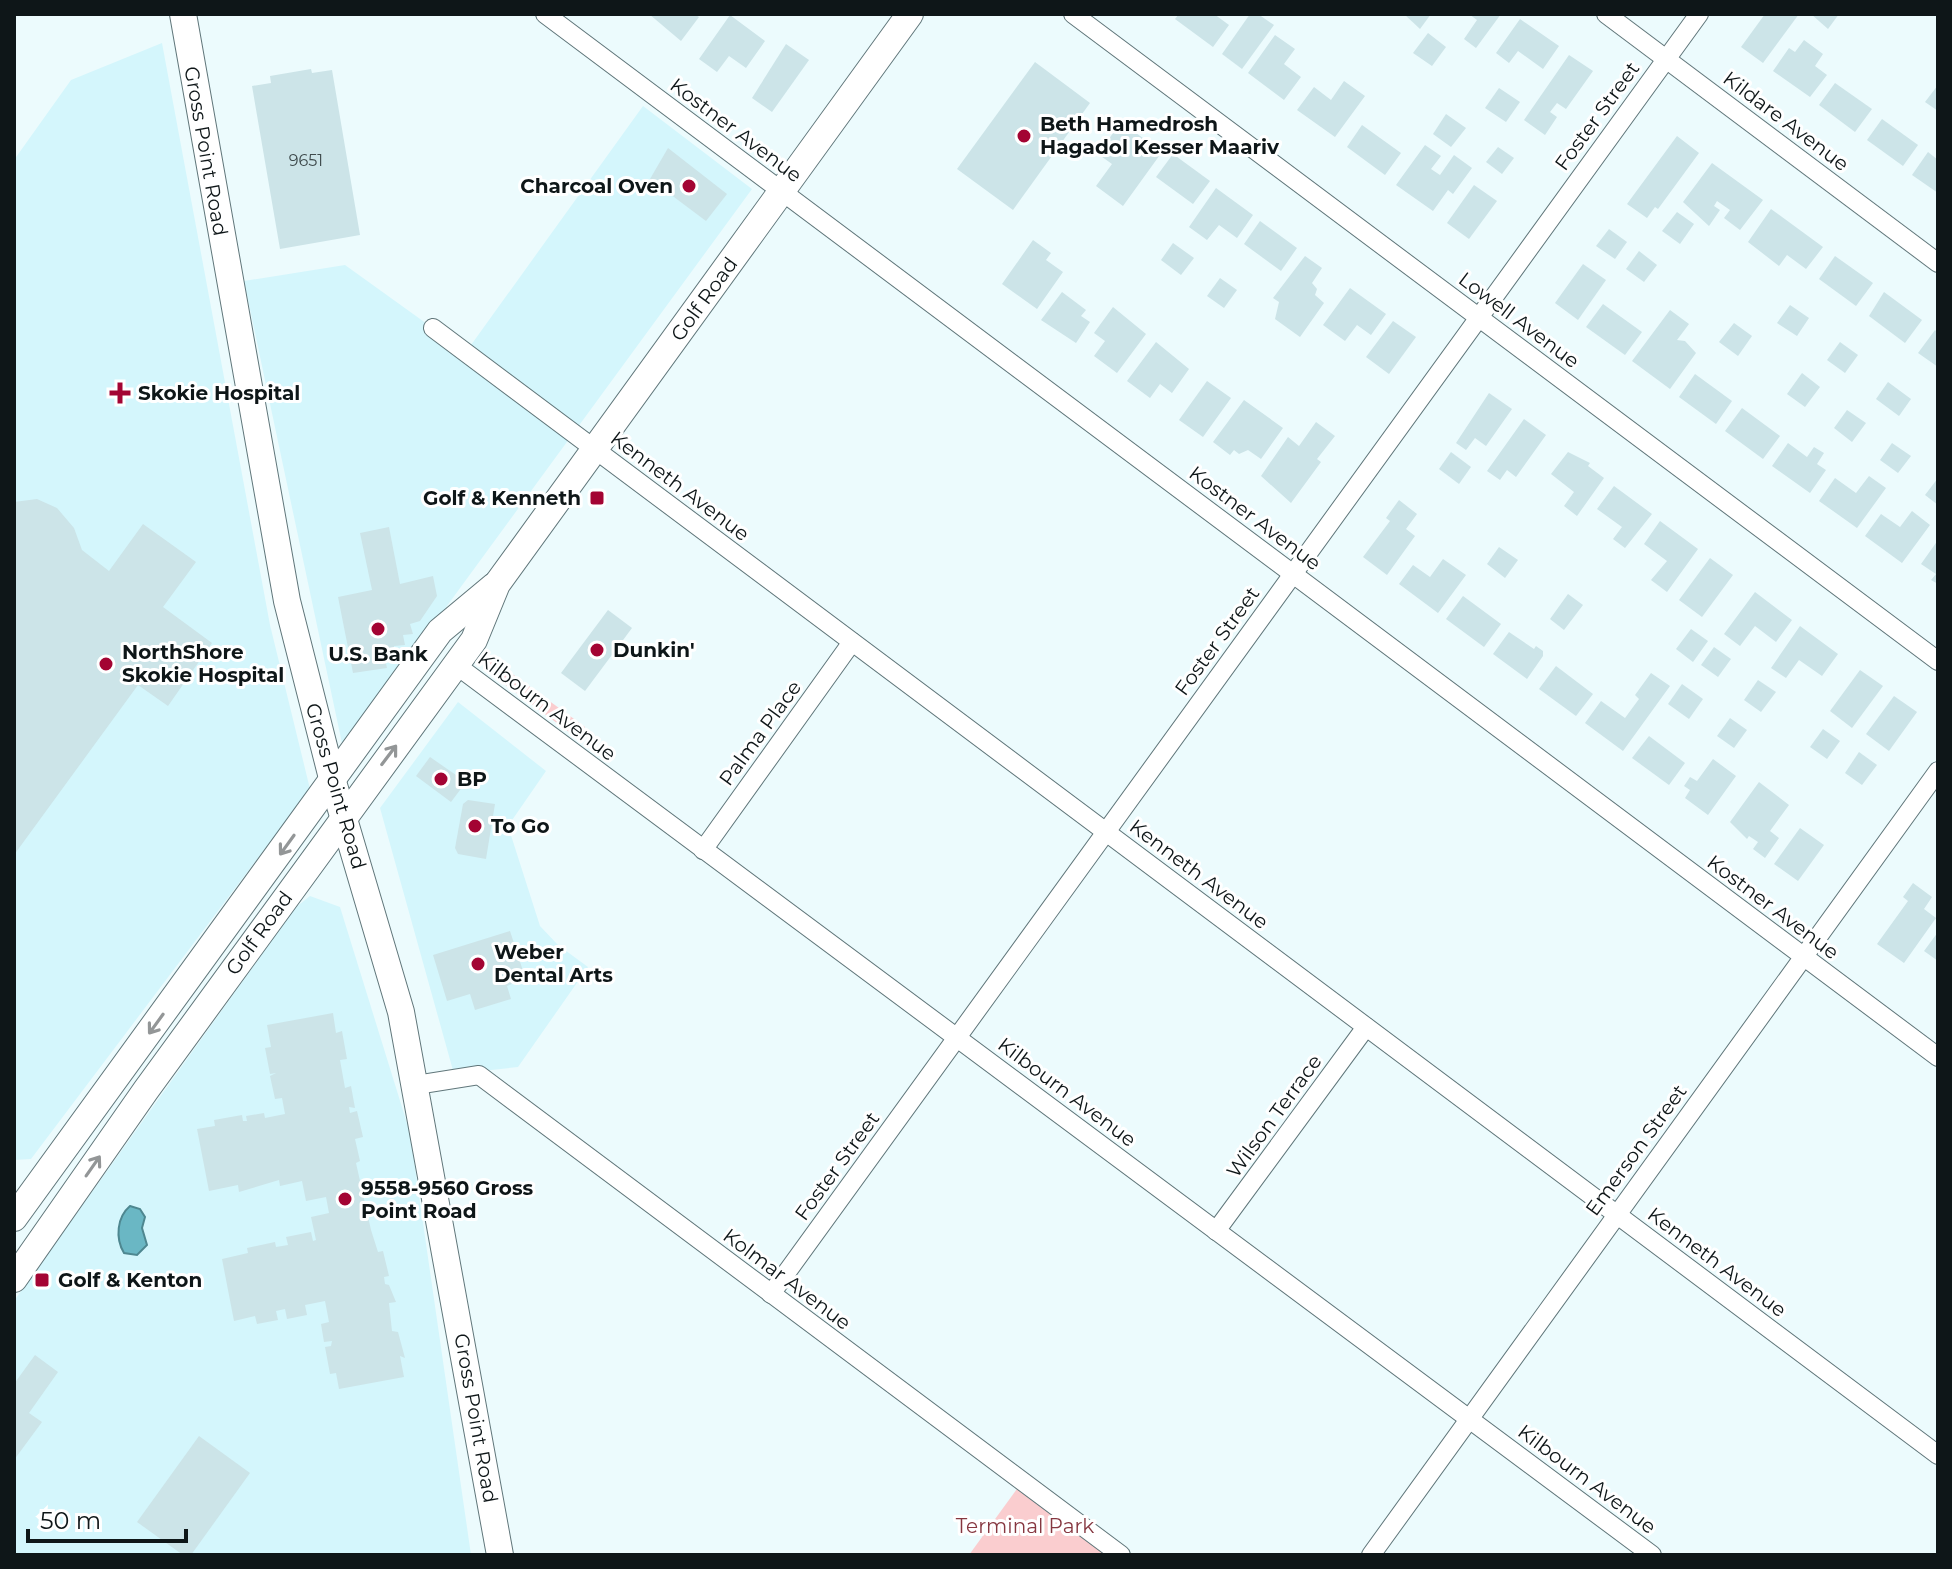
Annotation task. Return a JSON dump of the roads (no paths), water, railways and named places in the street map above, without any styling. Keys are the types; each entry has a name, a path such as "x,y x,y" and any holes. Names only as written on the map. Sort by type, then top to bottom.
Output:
{"main road":[{"name":"Gross Point Road","path":"183,14 284,583 333,782 401,1012 500,1555"},
{"name":"Golf Road","path":"14,1279 343,817 474,640 497,584 910,14"},
{"name":"Golf Road","path":"17,1209 333,782 440,631 497,584"}],"street":[{"name":"Kostner Avenue","path":"545,14 1938,1057"},
{"name":"Lowell Avenue","path":"1073,14 1938,661"},
{"name":"Kildare Avenue","path":"1606,14 1938,263"},
{"name":"Foster Street","path":"771,1294 1699,14"},
{"name":"Kenneth Avenue","path":"433,328 1938,1455"},
{"name":"Palma Place","path":"703,850 852,642"},
{"name":"Kilbourn Avenue","path":"456,665 1652,1555"},
{"name":"Emerson Street","path":"1371,1555 1938,771"},
{"name":"Wilson Terrace","path":"1216,1231 1366,1027"},
{"name":"Kolmar Avenue","path":"416,1085 479,1075 1121,1555"}],"water":[{"path":"130,1206 140,1209 145,1217 142,1228 147,1245 137,1255 124,1253 119,1241 120,1222"}],"place":[{"name":"Beth Hamedrosh Hagadol Kesser Maariv","path":"1024,136"},
{"name":"Charcoal Oven","path":"689,186"},
{"name":"Skokie Hospital","path":"120,393"},
{"name":"Golf & Kenneth","path":"597,498"},
{"name":"U.S. Bank","path":"378,629"},
{"name":"Dunkin'","path":"597,650"},
{"name":"NorthShore Skokie Hospital","path":"106,664"},
{"name":"BP","path":"441,779"},
{"name":"To Go","path":"475,826"},
{"name":"Weber Dental Arts","path":"478,964"},
{"name":"9558-9560 Gross Point Road","path":"345,1199"},
{"name":"Golf & Kenton","path":"42,1280"}],"park label":[{"name":"Terminal Park","path":"1025,1526"}]}
